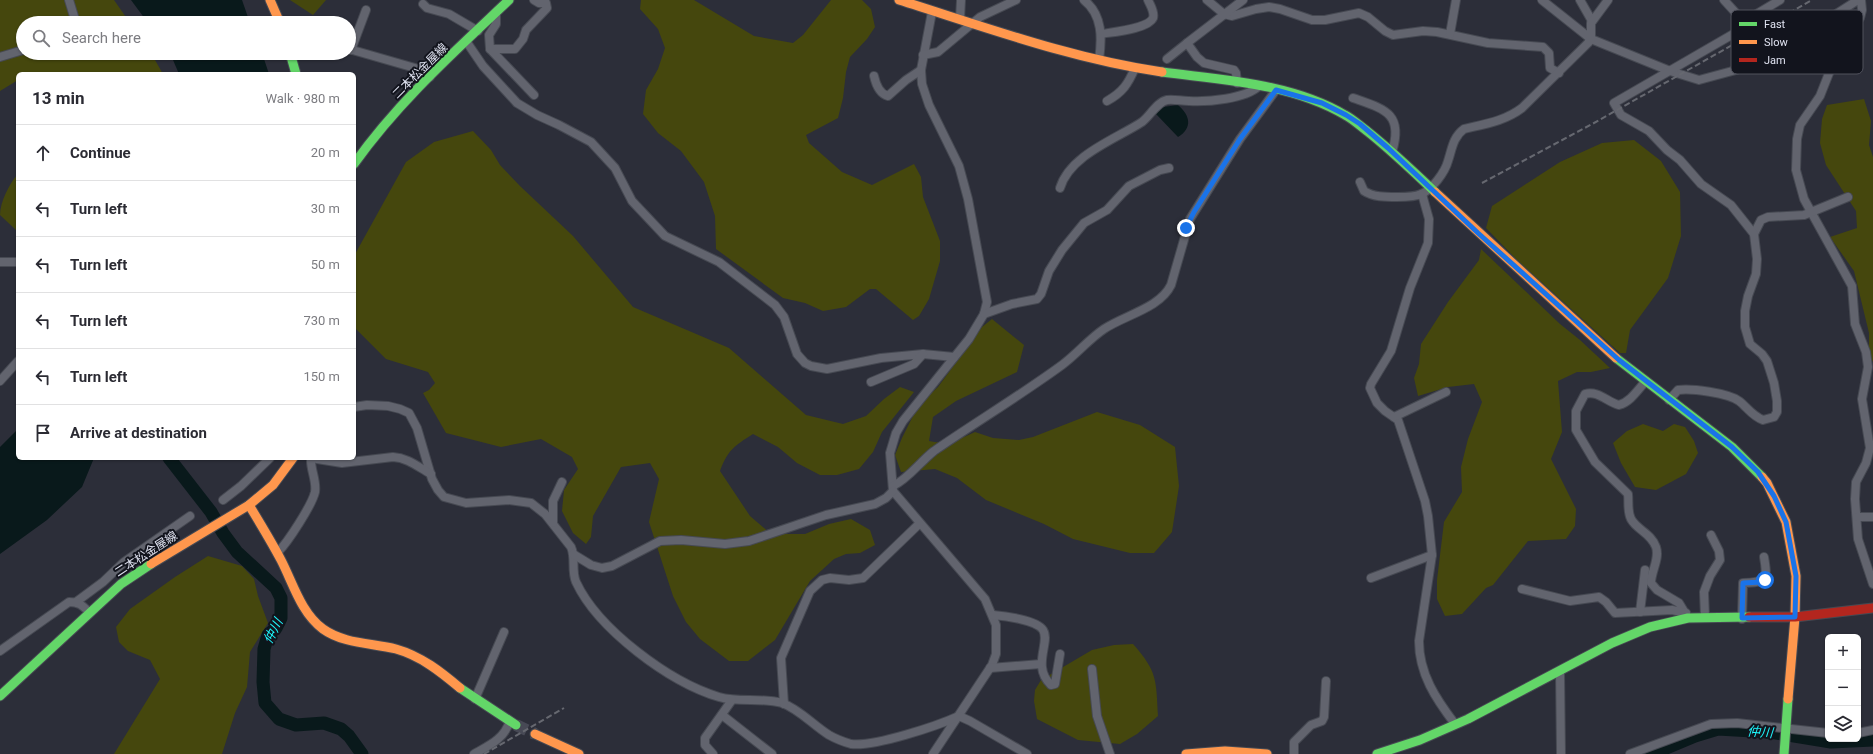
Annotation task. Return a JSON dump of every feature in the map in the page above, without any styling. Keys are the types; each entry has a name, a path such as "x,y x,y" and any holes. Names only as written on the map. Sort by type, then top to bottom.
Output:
{"street":[{"path":"69,0 74,16"},
{"path":"270,0 277,16"},
{"name":"二本松金屋線","path":"356,161 376,133 466,41 509,0"},
{"path":"490,49 515,49 523,39 526,30 547,8 546,3 539,4 534,0"},
{"path":"899,0 932,12 972,22 1066,52 1099,60 1135,68 1259,86 1276,90 1322,103 1341,112 1360,124 1601,344 1645,382 1732,447 1758,472 1774,496 1786,522 1796,576 1795,617 1784,751"},
{"path":"960,19 961,0"},
{"path":"923,54 938,52 972,22 993,10 1016,0"},
{"path":"1084,0 1095,15 1101,34 1099,60"},
{"path":"1101,34 1148,24 1153,18 1148,0"},
{"path":"1207,0 1224,14 1232,16 1269,7 1280,8 1312,20 1325,20 1359,13 1368,16 1393,36 1423,31 1450,34 1488,43 1543,47 1549,53 1550,68 1559,73"},
{"path":"1450,34 1456,0"},
{"path":"1542,0 1591,39 1670,71 1699,80 1731,70"},
{"path":"1360,182 1364,191 1374,196 1397,197 1422,194 1442,176 1459,132 1464,129 1502,120 1512,116 1559,73 1591,39 1592,21 1580,0"},
{"path":"1592,21 1608,0"},
{"path":"1724,0 1734,10"},
{"path":"1762,10 1780,0"},
{"path":"1842,10 1858,0"},
{"path":"1861,0 1862,10"},
{"path":"1167,59 1239,1"},
{"path":"423,4 428,8 449,14 478,30"},
{"path":"356,34 366,10"},
{"path":"932,12 923,54 921,70 922,84 927,100 959,166 968,200 987,295 984,314 970,339 903,421 896,433 890,454 891,474 893,488 919,524 985,599 996,625 997,642 996,654 990,668 933,754"},
{"path":"496,13 496,24 489,35 490,49 534,95"},
{"path":"1668,400 1678,390 1702,390 1739,401 1751,414 1763,420 1774,417 1777,412 1774,383 1767,362 1762,354 1750,344 1745,327 1745,310 1748,296 1756,274 1758,259 1754,234 1731,205 1701,184 1680,160 1667,150 1650,131 1621,115 1614,103 1731,34"},
{"path":"466,41 483,66 517,103 537,115 591,142 615,168 632,201 665,236 719,262 775,305 784,317 798,354 805,363 811,366 827,368 882,358 923,354 954,357"},
{"path":"1186,43 1204,63 1234,70 1236,73 1237,83"},
{"path":"356,51 422,70 430,77"},
{"path":"0,57 16,52"},
{"path":"292,60 295,72"},
{"path":"1107,101 1118,95 1127,86 1135,68"},
{"path":"874,76 877,87 883,94 888,96 906,80 921,70"},
{"path":"1829,74 1820,96 1800,125 1796,170 1804,199 1810,212 1852,286 1855,324 1866,352 1870,370 1862,399 1870,448 1869,462 1856,482 1855,499 1858,539 1873,584"},
{"path":"1060,188 1071,169 1082,159 1094,150 1143,121 1163,102 1242,97 1259,86"},
{"path":"573,554 591,565 602,568 612,566 660,541 681,540 725,544 748,541 826,515 875,504 886,498 893,488 907,477 920,462 1063,364 1103,329 1146,308 1166,294 1171,285 1190,219 1240,139 1276,90"},
{"path":"1353,98 1376,106 1391,115 1394,120 1396,140 1392,152"},
{"path":"984,314 1012,304 1037,299 1041,294 1050,271 1062,250 1087,220 1107,210 1129,186 1160,170 1169,168"},
{"path":"1422,194 1429,219 1428,243 1410,288 1391,351 1370,388 1377,403 1399,423 1425,501 1432,555 1419,641 1419,654 1427,680 1438,702 1455,724"},
{"path":"1754,234 1761,220 1768,217 1799,216 1848,196"},
{"path":"0,262 16,262"},
{"path":"871,382 914,364 923,354"},
{"path":"0,382 16,363"},
{"path":"1645,382 1625,403 1619,405 1598,394 1585,394 1576,411 1576,430 1595,462 1628,494 1630,518 1634,524 1647,534 1656,547 1656,562 1652,572 1652,584 1657,590 1679,603 1687,615"},
{"path":"1394,417 1446,392"},
{"path":"356,407 367,405 388,406 409,413 417,428 431,474 438,490 448,498 466,503 509,500 526,502 540,509 569,543 573,554 572,571 581,591 604,620 630,645 658,668 671,675 708,693 732,700 773,700 784,704 829,735 852,744 871,742 939,725 959,716 1027,754"},
{"path":"323,460 342,463 393,457 401,458 431,474"},
{"path":"223,500 241,486 268,460"},
{"name":"二本松金屋線","path":"0,696 89,612 141,570 249,505 273,485 292,460"},
{"path":"278,552 288,539 311,501 315,491 310,466 311,460"},
{"path":"553,523 553,501 562,482"},
{"path":"249,505 278,552 305,608 321,628 342,638 382,645 407,652 433,666 475,699 513,723 499,740 474,754"},
{"path":"0,651 50,614 69,602 76,602 103,582 124,562 190,516"},
{"path":"1857,517 1873,517"},
{"path":"784,704 781,658 810,591 822,580 830,578 849,580 863,578 919,524"},
{"path":"1705,617 1704,592 1710,576 1720,560 1719,551 1711,535"},
{"path":"1371,578 1432,555"},
{"path":"1742,618 1743,583 1761,582 1765,580 1766,572 1764,557"},
{"path":"1640,612 1645,570"},
{"path":"1522,589 1570,601 1599,597 1606,602 1615,613 1672,610 1687,615 1705,617 1795,617 1873,608"},
{"path":"76,602 89,612"},
{"path":"993,615 1029,622 1042,628 1044,634 1041,664 1051,685 1055,684 1060,654"},
{"path":"1377,754 1420,740 1488,709 1635,632 1687,615"},
{"path":"475,699 480,692 504,632"},
{"path":"990,668 1041,664"},
{"path":"1092,669 1097,716 1111,754 1115,754"},
{"path":"1560,671 1561,754"},
{"path":"1294,754 1294,742 1311,725 1322,720 1324,717 1326,681"},
{"path":"713,754 705,745 705,738 732,700"},
{"path":"722,716 772,754"},
{"path":"1630,754 1711,724 1737,723 1825,733"},
{"path":"1861,732 1873,730"},
{"path":"535,734 579,754"},
{"path":"1186,754 1225,751 1267,754"}],"shaded area":[{"path":"0,0 114,0 125,16 16,16 16,60 155,60 162,72 16,72 16,81 0,91"},
{"path":"131,0 242,0 248,16 143,16"},
{"path":"290,0 326,0 313,15"},
{"path":"641,0 694,0 754,36 793,43 803,35 831,0 862,0 871,9 875,27 867,39 850,57 838,118 806,135 809,143 842,172 872,185 914,164 921,177 923,197 940,241 940,261 929,299 919,316 913,320 876,289 870,289 846,307 823,311 805,303 783,298 716,249 715,216 704,182 681,151 658,133 643,114 646,90 658,69 665,48 658,29 640,9"},
{"path":"173,60 264,60 268,72 178,72"},
{"path":"1864,99 1871,121 1869,145 1873,157 1873,362 1869,355 1869,333 1854,271 1830,237 1857,228 1856,211 1826,165 1820,143 1822,119 1827,105"},
{"path":"1178,105 1187,117 1188,126 1186,130 1178,137 1156,114 1163,107"},
{"path":"473,131 491,150 500,165 520,186 573,236 633,307 729,348 806,415 843,424 866,416 884,399 900,387 914,392 882,432 873,452 859,469 837,475 820,475 797,463 778,447 753,434 736,445 729,453 720,471 750,516 771,534 805,534 829,524 851,519 870,530 875,545 860,553 846,554 834,559 810,581 775,640 748,661 729,661 700,639 686,622 673,596 649,522 659,479 650,463 621,467 593,516 591,537 586,544 573,533 562,511 564,490 578,469 572,457 541,439 501,447 446,433 423,393 429,390 435,383 428,372 386,359 356,329 356,252 406,162 434,142"},
{"path":"1634,140 1661,161 1680,192 1681,236 1668,278 1630,330 1626,353 1620,353 1518,261 1486,228 1492,206 1560,162 1602,143"},
{"path":"16,177 16,230 0,215 0,210 11,183"},
{"path":"1481,249 1560,324 1580,340 1610,368 1591,372 1577,372 1558,381 1562,432 1551,459 1576,509 1575,526 1566,539 1528,541 1493,585 1486,588 1462,614 1445,616 1437,599 1437,580 1444,522 1462,492 1461,467 1468,439 1482,402 1474,384 1448,387 1418,396 1414,378 1419,364 1421,344 1448,302 1479,260"},
{"path":"992,319 1024,345 1017,372 956,401 933,417 929,441 947,442 975,432 993,438 1019,440 1033,437 1097,412 1140,425 1175,447 1179,486 1172,532 1154,553 1130,553 1073,539 1044,524 986,500 957,478 935,469 901,472 895,455 915,412 924,400 938,387 982,327"},
{"path":"1643,424 1663,431 1674,424 1685,427 1694,441 1698,453 1686,474 1656,490 1635,487 1621,463 1613,443 1627,431"},
{"path":"16,431 16,460 93,460 82,487 47,520 0,554 0,447"},
{"path":"208,556 242,566 254,579 258,596 268,623 250,652 247,687 235,713 222,754 114,754 160,679 150,660 128,651 119,642 116,627 130,609"},
{"path":"1133,644 1147,662 1154,677 1157,694 1158,716 1137,734 1120,744 1078,740 1037,719 1034,701 1035,690 1041,680 1092,650 1114,645"}],"waterway":[{"name":"仲川","path":"171,460 211,512 223,533 237,552 276,588 281,598 281,618 276,628 268,635 264,649 263,682 265,703 279,719 296,725 324,723 341,729 349,736 362,754"},
{"name":"仲川","path":"1652,754 1695,736 1718,729 1770,732 1831,742 1873,740"}],"tunnel":[{"path":"516,725 535,734"}],"railway":[{"path":"1794,10 1812,0"},
{"path":"1482,183 1594,123 1731,46"},
{"path":"484,754 564,708"}],"traffic: fast":[{"path":"356,161 371,141 427,78 509,0"},
{"path":"292,60 295,72"},
{"path":"1162,72 1256,84 1279,89 1324,104 1348,117 1367,131 1435,192"},
{"path":"1616,358 1732,447 1762,477"},
{"path":"0,696 121,584 151,564"},
{"path":"1377,754 1420,740 1468,719 1612,643 1650,627 1688,618 1749,617"},
{"path":"460,688 516,725"},
{"path":"1784,754 1788,699"}],"traffic: slow":[{"path":"270,0 277,16"},
{"path":"899,0 1062,51 1162,72"},
{"path":"1435,192 1616,358"},
{"path":"151,564 249,505 273,485 292,460"},
{"path":"1762,477 1767,483 1786,522 1796,576 1795,617 1788,699"},
{"path":"249,505 281,560 303,606 315,622 323,629 340,638 405,652 438,670 460,688"},
{"path":"535,734 579,754"},
{"path":"1186,754 1225,751 1267,754"}],"traffic: jam":[{"path":"1749,617 1795,617 1873,608"}],"route":[{"path":"1186,228 1194,212 1240,139 1276,90 1296,94 1322,103 1346,115 1360,124 1388,148 1478,233 1619,360 1645,382 1732,447 1758,472 1774,496 1786,522 1796,576 1795,617 1742,618 1743,583 1761,582 1765,580"}]}
